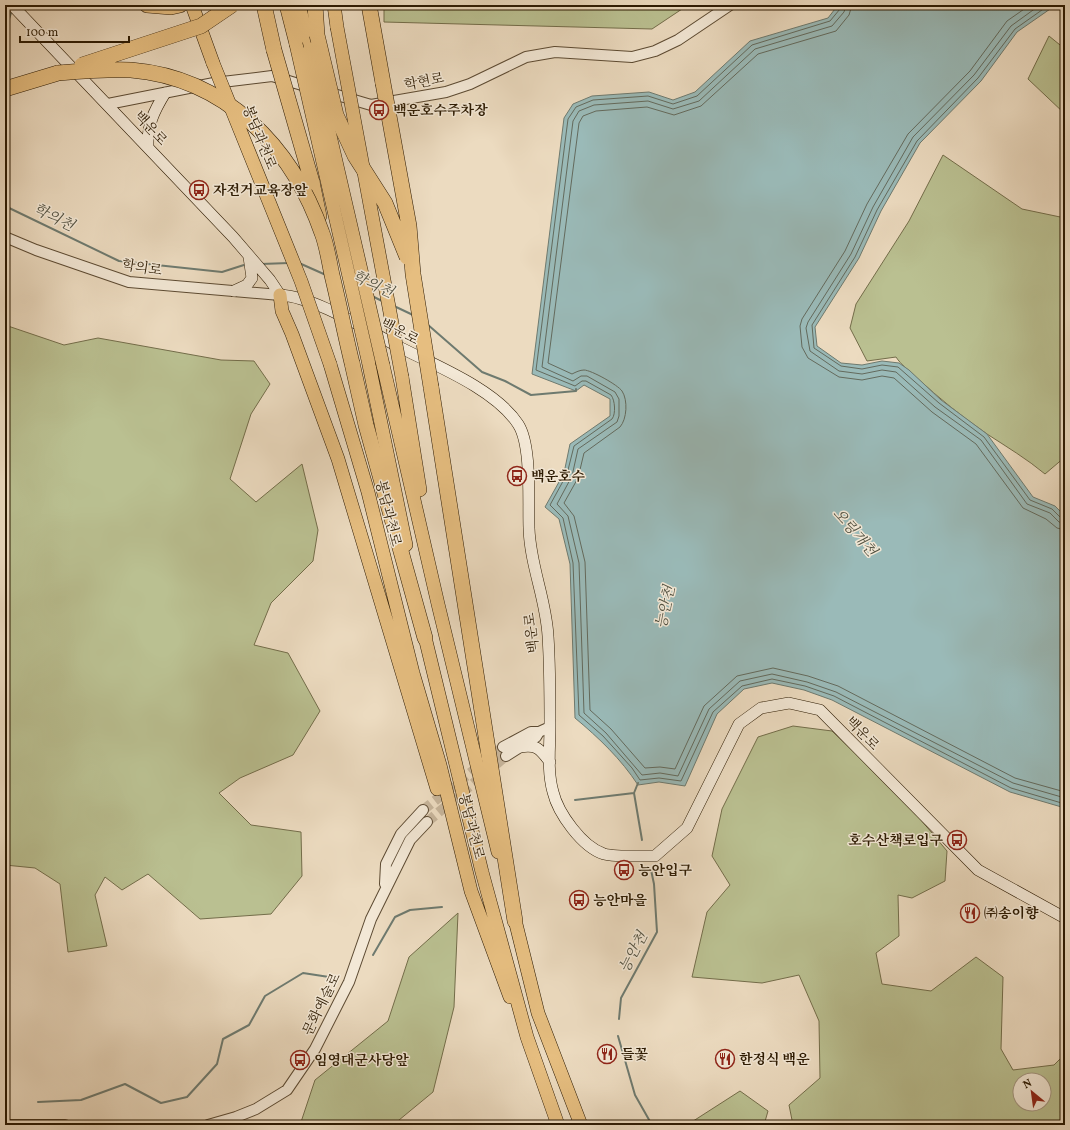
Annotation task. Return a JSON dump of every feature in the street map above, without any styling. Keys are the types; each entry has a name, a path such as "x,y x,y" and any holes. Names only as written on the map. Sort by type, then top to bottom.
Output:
{"highway":[{"path":"147,5 170,7 180,5"},
{"name":"봉담과천로","path":"192,5 213,64 301,280 330,364 368,492 413,673 440,765 471,891 502,980 528,1037"},
{"path":"5,89 201,26 232,5"},
{"path":"264,5 274,50 312,182 322,234 366,425 425,638"},
{"name":"봉담과천로","path":"286,5 368,360 425,638 482,872 528,1037 558,1125"},
{"name":"봉담과천로","path":"300,5 438,604 538,1013 581,1125"},
{"path":"314,5 317,34 336,115 355,156 385,204 414,274"},
{"name":"봉담과천로","path":"334,5 402,377 438,604"},
{"path":"369,5 409,226 414,274 431,387 515,921"},
{"path":"58,73 132,70 164,76 192,84 216,96 248,119 273,144 292,170 322,234"},
{"path":"280,296 282,311 292,334 338,459 430,765 471,891"}],"main road":[{"name":"백운로","path":"12,5 108,104 233,237 249,257 257,271 280,296 294,296 334,313 479,389 506,410 519,424 526,446 530,543 547,623 551,679 550,762 553,792 562,814 576,832 590,846 604,854 655,856 687,828 739,724 761,708 789,703 820,710 978,870 1065,918"},
{"path":"148,147 149,124 153,112 165,93"},
{"path":"234,291 248,284 257,271"},
{"path":"520,747 531,745 536,747 550,762"}],"street":[{"name":"학현로","path":"108,104 214,83 272,76 371,105 452,90 470,84 526,57 555,52 632,57 655,52 678,40 730,5"},
{"name":"학의로","path":"5,237 36,250 129,282 280,296"},
{"path":"539,732 536,737 520,747 505,751 531,732 539,732 550,727"},
{"name":"문화예술로","path":"384,890 386,864 401,834 423,810"},
{"name":"문화예술로","path":"208,1125 236,1117 256,1109 287,1090 315,1049 349,982 371,919 410,840 427,822"},
{"path":"5,1125 65,1125"}],"green space":[{"path":"384,5 688,5 652,29 384,22"},
{"path":"1049,36 1065,49 1065,114 1028,79"},
{"path":"943,155 1022,209 1065,218 1065,457 1045,474 1024,458 987,434 942,400 896,357 867,361 850,328 856,304 909,221"},
{"path":"5,325 64,345 98,338 221,360 254,361 270,384 251,414 230,479 256,502 302,464 318,530 313,561 271,603 254,645 288,653 320,711 293,755 240,778 219,793 251,825 301,832 302,876 271,914 200,919 148,874 122,890 105,877 95,895 107,946 68,952 60,884 35,868 5,865"},
{"path":"793,726 832,731 906,802 947,851 945,881 912,898 898,895 899,936 876,953 882,984 931,991 976,957 1003,977 1001,1049 1013,1070 1054,1065 1065,1054 1065,1106 1060,1112 1065,1118 1065,1125 793,1125 789,1105 820,1078 819,1021 799,975 762,983 692,977 707,912 730,885 712,856 722,809 758,737"},
{"path":"458,913 454,1007 433,1092 393,1125 300,1125 315,1080 388,1021 409,957"},
{"path":"740,1091 768,1111 764,1125 687,1125"}],"water":[{"name":"백운호수","path":"838,5 1053,5 1053,7 1017,32 981,81 920,143 881,211 859,258 815,327 817,346 841,363 862,365 882,361 899,363 909,370 941,400 987,434 1033,497 1055,506 1065,516 1065,808 1010,792 832,700 804,690 772,683 744,689 717,714 685,786 659,782 638,785 609,749 575,718 570,564 559,519 545,507 564,473 570,444 610,416 610,399 584,385 576,391 532,374 564,118 573,104 592,96 649,92 673,100 695,92 750,41 828,18"}],"waterway":[{"path":"5,31 12,10"},
{"name":"학의천","path":"5,206 119,261 222,272 247,264"},
{"name":"학의천","path":"261,264 289,263"},
{"name":"학의천","path":"299,263 326,275"},
{"name":"학의천","path":"372,296 382,301"},
{"name":"학의천","path":"394,306 413,315"},
{"name":"학의천","path":"427,324 482,372 505,381 531,395 576,391 576,389"},
{"name":"능안천","path":"638,783 634,793 642,840"},
{"path":"575,800 634,793"},
{"name":"능안천","path":"619,1019 621,998 657,932 654,884 651,870"},
{"path":"373,955 395,917 410,910 442,907"},
{"path":"38,1102 81,1100 125,1084 161,1103 187,1097 217,1064 223,1039 249,1025 265,996 303,973 329,977"},
{"name":"능안천","path":"618,1036 635,1095 652,1125"}],"tunnel":[{"path":"423,810 503,747"},
{"path":"427,822 506,756"}],"place":[{"name":"백운호수주차장","path":"379,110"},
{"name":"자전거교육장앞","path":"199,190"},
{"name":"백운호수","path":"517,476"},
{"name":"호수산책로입구","path":"957,840"},
{"name":"능안입구","path":"624,870"},
{"name":"능안마을","path":"579,900"},
{"name":"㈜송이향","path":"970,913"},
{"name":"들꽃","path":"607,1054"},
{"name":"한정식 백운","path":"725,1059"},
{"name":"임영대군사당앞","path":"300,1060"}],"water label":[{"name":"오링개천","path":"855,532"}]}
